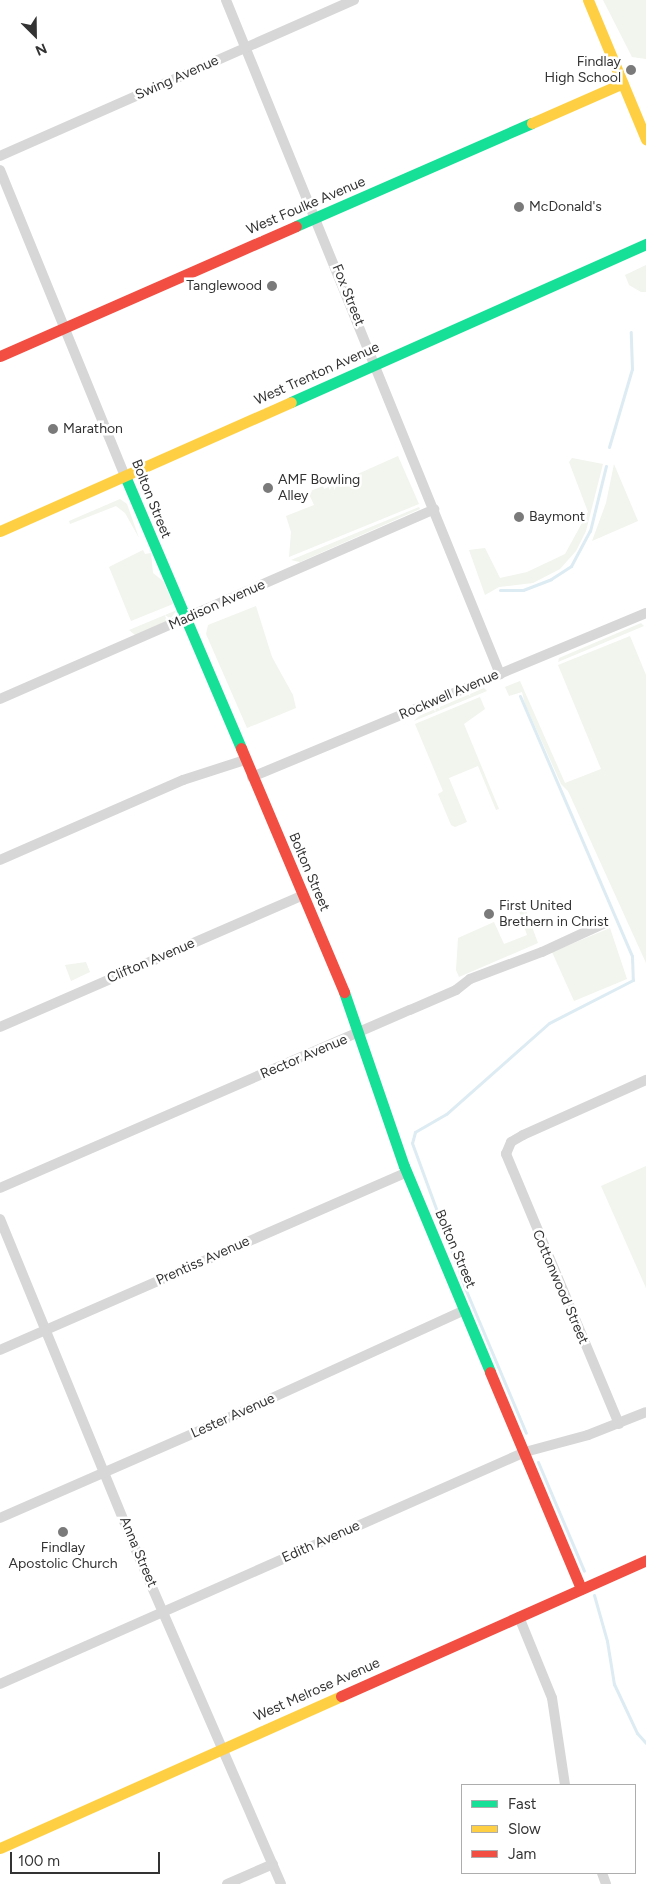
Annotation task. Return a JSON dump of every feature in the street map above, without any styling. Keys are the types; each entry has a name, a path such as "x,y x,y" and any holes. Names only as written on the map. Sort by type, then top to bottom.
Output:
{"street":[{"name":"Fox Street","path":"226,0 317,218 500,674"},
{"name":"Swing Avenue","path":"0,156 354,0"},
{"path":"588,0 646,139"},
{"name":"West Foulke Avenue","path":"0,356 624,83"},
{"name":"Bolton Street","path":"0,170 125,476 360,1032 406,1172 582,1589"},
{"name":"West Trenton Avenue","path":"0,531 646,244"},
{"name":"Madison Avenue","path":"0,699 434,509"},
{"name":"Rockwell Avenue","path":"252,777 646,614"},
{"path":"0,860 183,780 245,760"},
{"name":"Clifton Avenue","path":"0,1027 302,895"},
{"name":"Rector Avenue","path":"0,1188 456,990 470,979 542,952 605,923"},
{"name":"Cottonwood Street","path":"619,1424 508,1164 506,1150 511,1142 523,1135 646,1080"},
{"name":"Prentiss Avenue","path":"0,1350 406,1172"},
{"name":"Anna Street","path":"0,1218 163,1612 281,1884"},
{"name":"Lester Avenue","path":"0,1518 105,1473 465,1310"},
{"name":"Edith Avenue","path":"0,1684 525,1452 619,1424 646,1412"},
{"name":"West Melrose Avenue","path":"0,1848 646,1560"},
{"path":"519,1617 552,1698 566,1784"},
{"path":"228,1884 273,1864"}],"shaded area":[{"path":"603,0 646,0 646,59 632,57"},
{"path":"646,265 646,292 641,292 629,285 625,275"},
{"path":"398,456 419,504 289,557 291,532 286,516 314,505 308,492 323,486 324,489"},
{"path":"572,458 603,464 586,531 576,551 560,569 533,583 499,587 485,595 469,550 485,548 500,578 527,572 565,554 588,512 569,462"},
{"path":"614,464 638,521 592,541 606,503"},
{"path":"120,499 127,504 139,538 125,513 116,506 70,524 69,521"},
{"path":"419,507 420,509 300,562 291,560"},
{"path":"143,550 145,554 151,553 153,573 163,581 173,604 131,621 109,567"},
{"path":"256,606 272,657 293,695 296,708 247,728 206,634 208,625"},
{"path":"177,610 167,623 135,635 129,630"},
{"path":"641,623 644,626 558,662 559,658"},
{"path":"630,636 646,675 646,963 568,791 561,784 525,704 522,692 509,696 505,687 520,681 565,783 601,769 558,665"},
{"path":"484,688 487,691 414,721 419,716"},
{"path":"480,697 485,709 464,724 499,809 496,810 478,766 449,778 467,822 455,827 451,825 438,794 443,791 415,724"},
{"path":"518,908 525,908 538,943 459,977 456,970 458,938 494,922 504,944 527,935"},
{"path":"610,928 627,979 574,1001 552,952"},
{"path":"86,962 90,972 71,981 65,965"},
{"path":"646,1166 646,1288 601,1186"}],"waterway":[{"path":"609,447 632,369 631,332"},
{"path":"500,590 523,590 551,579 571,566 590,531 606,466"},
{"path":"520,696 632,956 633,980 549,1023 446,1114 415,1132 412,1143 465,1288 526,1433"},
{"path":"538,1462 584,1571"},
{"path":"594,1595 607,1641 614,1684 637,1733 646,1743"}],"traffic: fast":[{"path":"296,226 532,123"},
{"path":"291,402 646,244"},
{"path":"125,476 241,748"},
{"path":"344,992 404,1166 490,1372"}],"traffic: slow":[{"path":"588,0 646,139"},
{"path":"532,123 623,83"},
{"path":"0,531 291,402"},
{"path":"0,1848 341,1696"}],"traffic: jam":[{"path":"0,356 296,226"},
{"path":"241,748 344,992"},
{"path":"490,1372 581,1589"},
{"path":"341,1696 646,1560"}],"place":[{"name":"Findlay High School","path":"631,70"},
{"name":"McDonald's","path":"519,207"},
{"name":"Tanglewood","path":"272,286"},
{"name":"Marathon","path":"53,429"},
{"name":"AMF Bowling Alley","path":"268,488"},
{"name":"Baymont","path":"519,517"},
{"name":"First United Brethern in Christ","path":"489,914"},
{"name":"Findlay Apostolic Church","path":"63,1532"}]}
